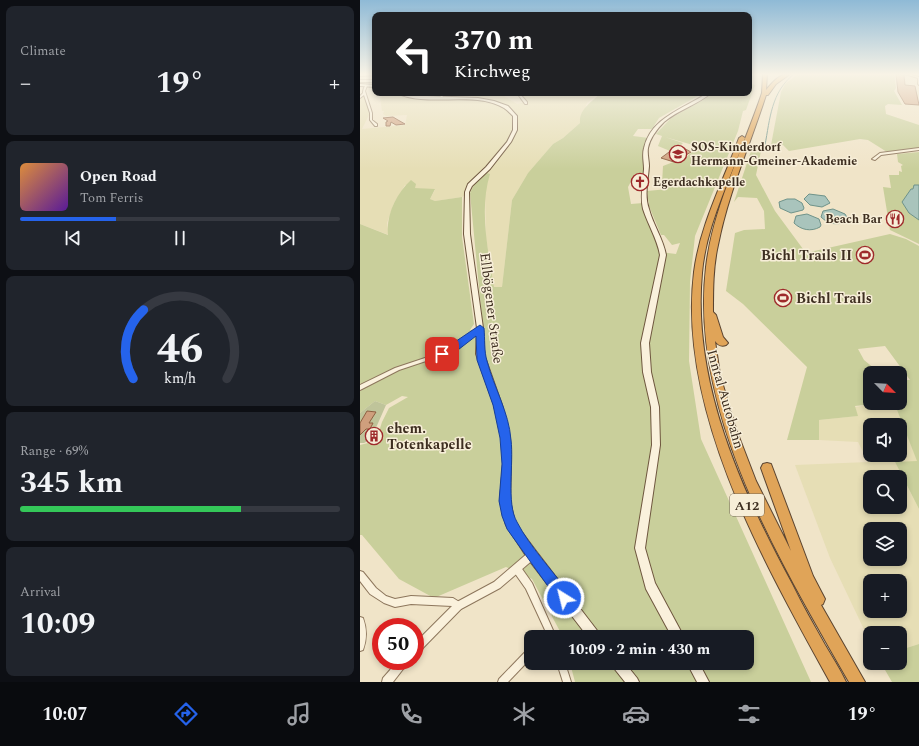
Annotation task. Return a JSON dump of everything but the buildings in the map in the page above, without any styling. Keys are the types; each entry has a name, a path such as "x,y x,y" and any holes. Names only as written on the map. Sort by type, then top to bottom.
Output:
{"highway":[{"name":"Inntal Autobahn","path":"755,106 712,251 707,305 714,368 739,450 783,547 857,682"},
{"name":"Inntal Autobahn","path":"760,106 706,235 698,271 695,314 702,368 712,413 737,482 767,548 838,682"},
{"path":"707,305 719,339 723,343"},
{"path":"766,468 808,580 821,606 825,625"}],"main road":[{"name":"Ellbögener Straße","path":"503,106 514,114 516,121 514,132 509,142 488,168 473,182 467,192 467,234 480,328 482,360 498,405 506,438 507,464 505,501 511,525 590,630"},
{"path":"674,630 650,585 640,548 656,445 655,407 647,372 645,342 663,255 661,244 650,219 644,196 646,148 662,121 687,106"},
{"path":"623,670 633,682"},
{"path":"697,670 703,682"}],"street":[{"path":"369,106 371,120 376,125"},
{"path":"874,159 880,154 919,149"},
{"path":"360,388 397,369 451,351 480,328"},
{"path":"424,641 458,606 497,585 532,555"},
{"path":"516,569 529,586 550,630"},
{"path":"360,575 373,591 395,603 411,600 453,602 458,606"},
{"path":"360,622 363,634 360,647"},
{"path":"502,682 524,659"},
{"path":"386,682 396,670"},
{"path":"563,670 567,682"}],"shaded area":[{"path":"360,106 368,106 370,113 362,129 405,125 407,115 386,116 383,114 384,111 382,111 381,106 586,106 580,123 563,138 553,144 528,173 512,200 502,287 494,287 486,238 485,189 490,174 475,183 470,193 462,197 435,201 430,199 435,190 414,188 405,185 394,203 387,223 389,235 360,224"},
{"path":"863,406 863,410 897,410 900,418 863,418 863,452 858,442 819,440 819,420 857,416 855,407"},
{"path":"907,435 918,462 907,462"},
{"path":"895,462 899,470 863,470 863,514 907,514 907,486 919,509 919,644 907,648 907,626 863,626 863,627 830,558 795,465"}],"green space":[{"path":"587,106 680,106 659,118 652,129 638,129 633,136 649,138 643,174 635,174 628,187 631,204 643,203 660,252 676,254 680,243 672,245 664,235 661,235 649,206 647,191 668,189 662,184 663,166 686,157 692,152 693,145 665,137 683,143 676,150 673,149 670,151 658,146 662,136 656,134 671,118 693,106 748,106 746,110 743,111 738,131 695,236 690,282 689,361 701,439 811,682 575,682 572,670 754,670 754,630 559,630 532,579 506,567 434,598 399,579 362,535 360,535 360,445 376,441 382,422 389,408 408,397 402,396 386,405 375,401 360,413 360,391 362,390 360,382 360,224 388,235 390,212 397,198 411,180 416,184 415,188 435,189 430,199 435,201 462,197 462,237 474,324 470,330 483,329 470,193 475,183 487,173 490,174 485,202 489,259 494,287 502,287 512,200 528,173 553,144 563,138 580,123 582,113"},
{"path":"778,106 885,106 886,114 919,125 919,148 887,152 868,140 860,139 789,151 783,145 769,147 771,145"},
{"path":"752,148 761,151 756,175 775,211 803,249 810,252 890,234 906,239 919,246 919,509 907,486 907,470 899,470 895,462 917,461 907,436 907,418 900,418 897,410 907,410 907,380 910,380 907,376 907,366 900,366 885,346 858,349 864,360 871,366 863,366 863,405 855,406 858,416 819,420 819,440 787,440 807,367 743,304 726,291 735,233 744,230 765,229 764,211 757,198 738,197 734,202"},
{"path":"919,152 919,244 890,230 883,187 891,188 889,175 899,175 899,171 902,172 901,166 903,165 898,162 897,154"},
{"path":"375,401 386,405 375,430 378,436 364,443 360,443 360,435 366,429 370,428 373,423 369,423 375,412 367,411 360,423 360,413"},
{"path":"919,644 919,682 892,682 885,670 907,670 907,648"}],"water":[{"path":"914,185 919,185 919,220 909,213 902,202 911,189 913,189"},
{"path":"809,194 825,196 830,203 822,207 810,205 804,199"},
{"path":"787,199 795,199 802,203 804,208 803,210 791,213 780,208 779,202"},
{"path":"833,209 845,214 848,219 847,221 844,223 833,224 821,217 823,211"},
{"path":"807,214 819,219 821,225 820,227 817,229 806,230 794,223 796,216"}],"waterway":[{"path":"765,145 773,106"}],"place":[{"name":"SOS-Kinderdorf Hermann-Gmeiner-Akademie","path":"678,154"},
{"name":"Egerdachkapelle","path":"640,182"},
{"name":"Beach Bar","path":"895,219"},
{"name":"Bichl Trails II","path":"865,255"},
{"name":"Bichl Trails","path":"783,298"},
{"name":"ehem. Totenkapelle","path":"374,436"}],"route":[{"path":"442,354 451,351 480,328 480,354 482,364 498,405 506,438 507,464 505,501 508,516 511,525 564,598"}]}
